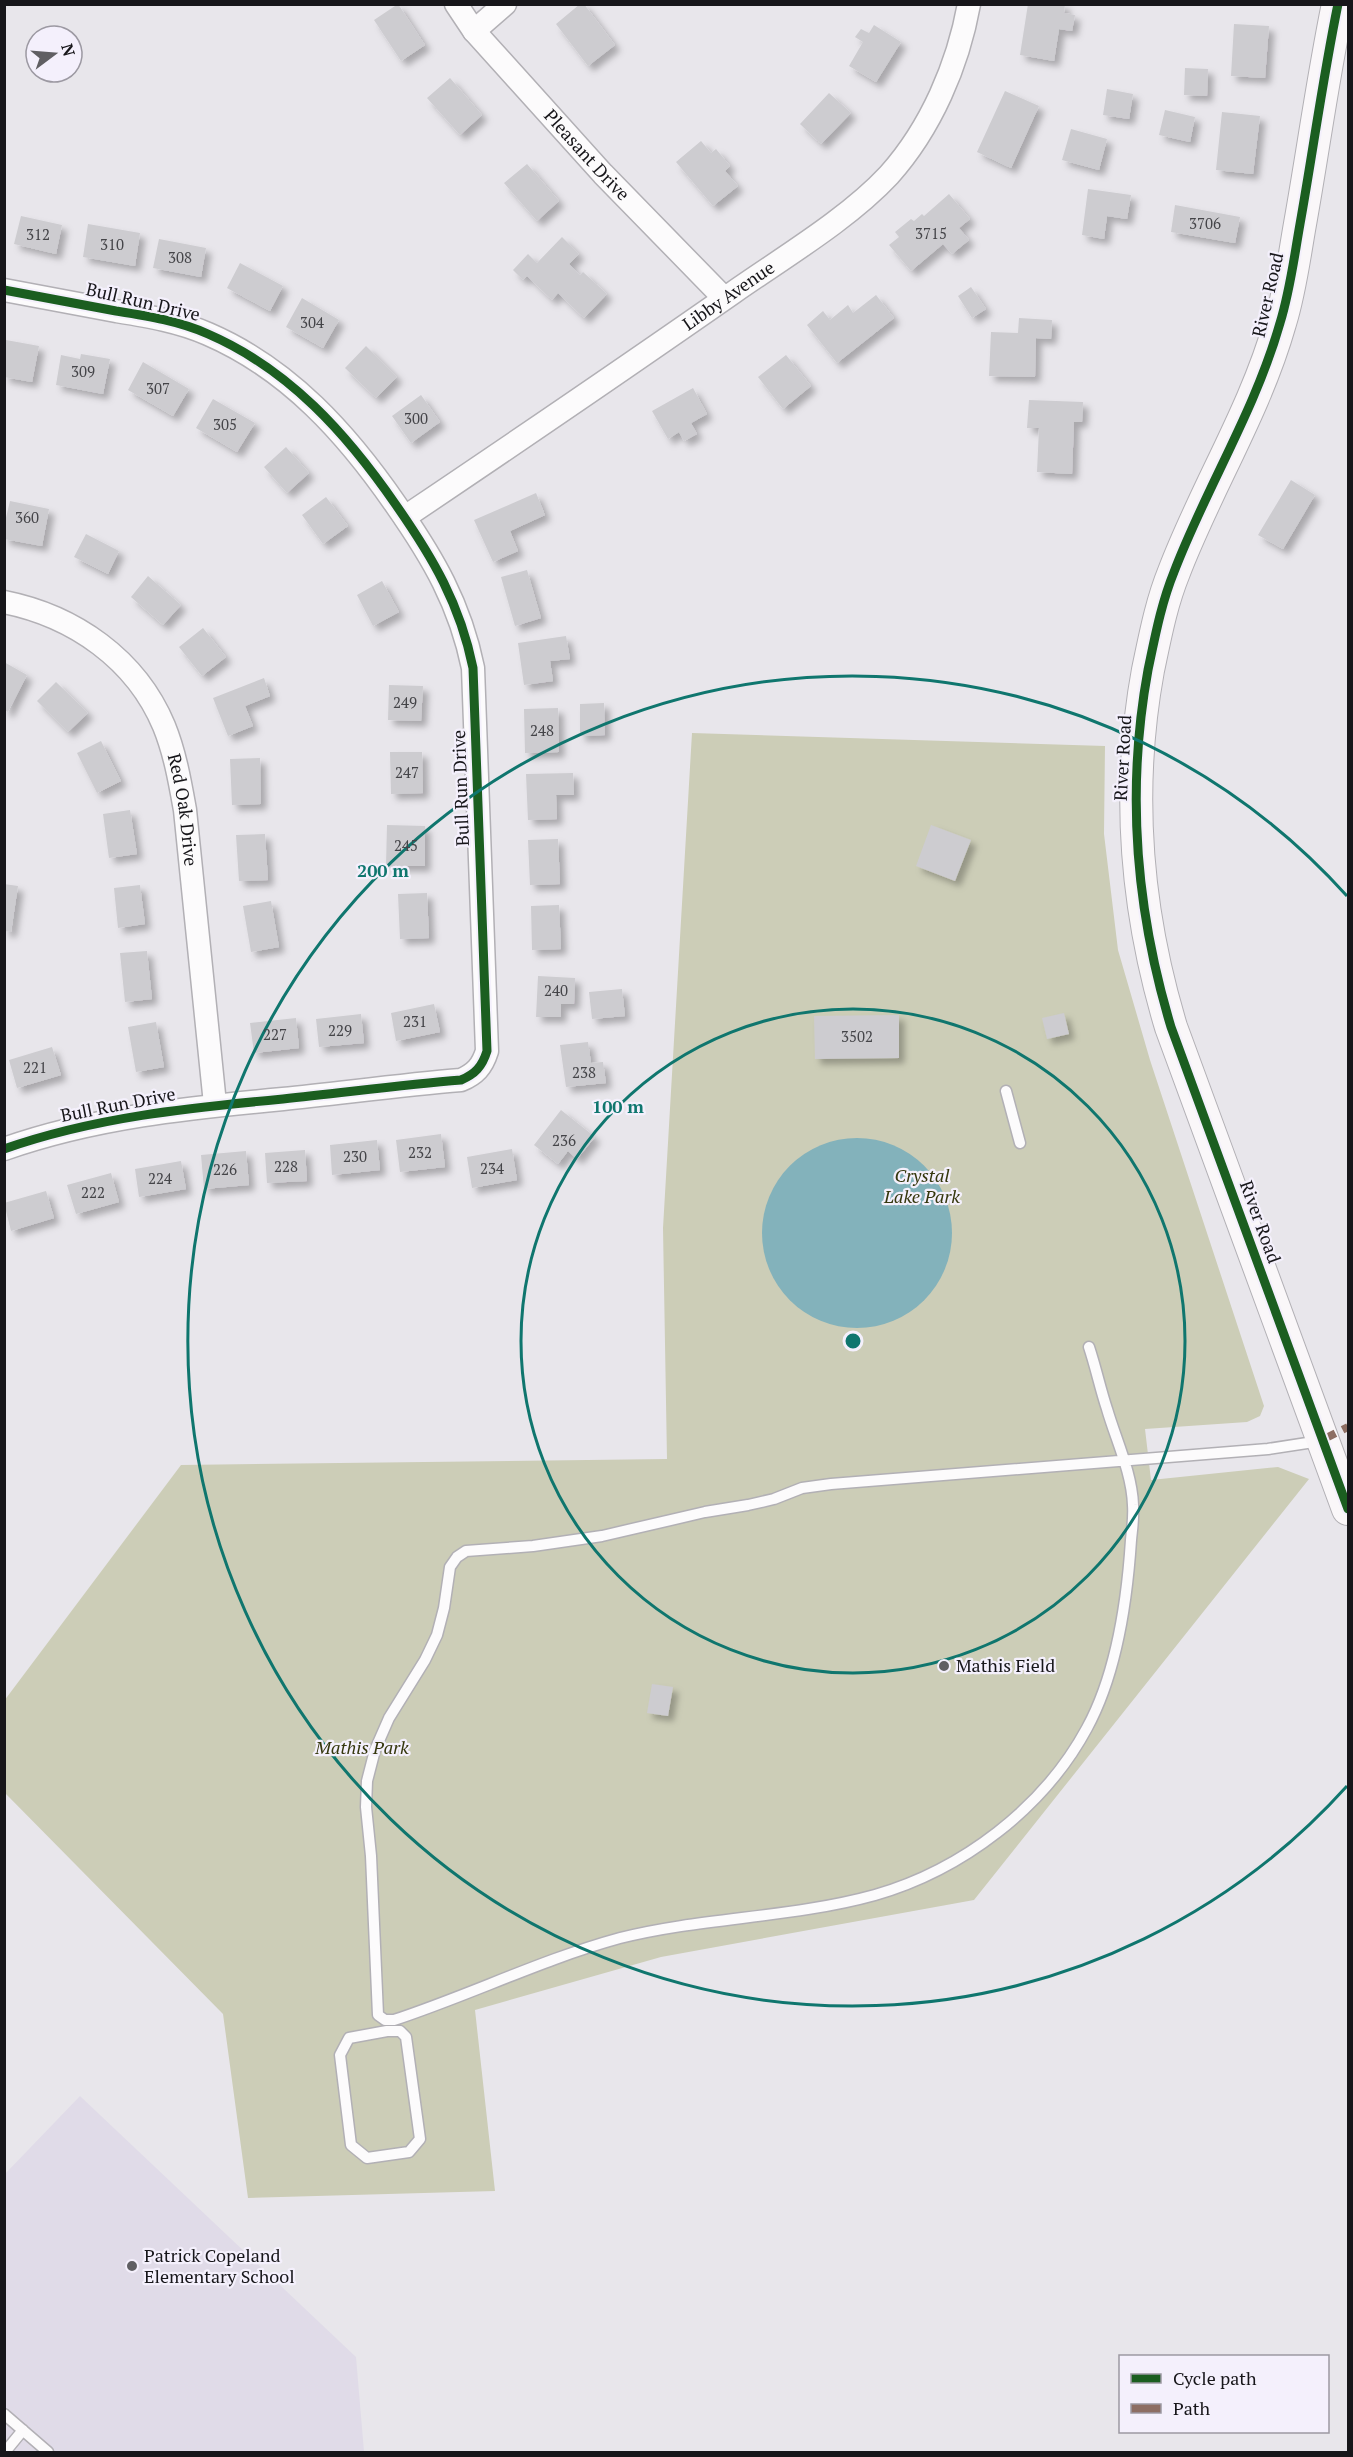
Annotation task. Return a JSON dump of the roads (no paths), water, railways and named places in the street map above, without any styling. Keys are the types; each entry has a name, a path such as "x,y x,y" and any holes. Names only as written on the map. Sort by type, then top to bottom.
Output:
{"street":[{"name":"Pleasant Drive","path":"456,4 474,31 603,174 724,298"},
{"path":"474,31 505,4"},
{"name":"Libby Avenue","path":"405,517 845,214 890,173 916,139 937,102 952,66 969,4"},
{"name":"River Road","path":"1338,4 1338,57 1280,325 1256,394 1187,541 1163,603 1143,698 1139,738 1136,835 1139,877 1152,962 1171,1027 1348,1509"},
{"name":"Bull Run Drive","path":"4,290 167,320 206,333 264,363 296,388 328,419 371,469 430,555 452,598 466,633 473,668 487,1052 483,1064 473,1075 461,1080 215,1104 141,1114 86,1125 4,1149"},
{"name":"Red Oak Drive","path":"4,602 31,607 61,619 109,651 131,673 150,699 164,726 178,771 184,810 215,1104"}],"lane":[{"path":"1006,1091 1020,1143"},
{"path":"1089,1347 1124,1460 1133,1503 1129,1581 1122,1623 1103,1692 1088,1727 1072,1754 1047,1785 1004,1827 972,1851 924,1877 875,1895 795,1912 675,1927 577,1950 446,2003 393,2020 386,2026 349,2038 340,2055 351,2145 367,2158 409,2152 420,2139 406,2037 400,2031 386,2026 378,2016 371,1856 366,1807 367,1781 375,1750 390,1718 425,1660 437,1635 444,1608 450,1567 457,1557 466,1551 602,1536 705,1512 774,1499 802,1488 831,1484 1124,1460 1268,1449 1323,1440"},
{"path":"4,2414 48,2452"},
{"path":"5,2452 23,2430"}],"water":[{"path":"857,1138 884,1142 902,1149 924,1166 941,1188 948,1206 952,1233 948,1260 941,1278 924,1300 902,1317 884,1324 857,1328 830,1324 812,1317 790,1300 773,1278 766,1260 762,1233 766,1206 773,1188 790,1166 812,1149 830,1142"}],"place":[{"name":"Mathis Field","path":"944,1666"},
{"name":"Patrick Copeland Elementary School","path":"132,2266"}],"park label":[{"name":"Crystal Lake Park","path":"922,1186"},
{"name":"Mathis Park","path":"362,1748"}]}
